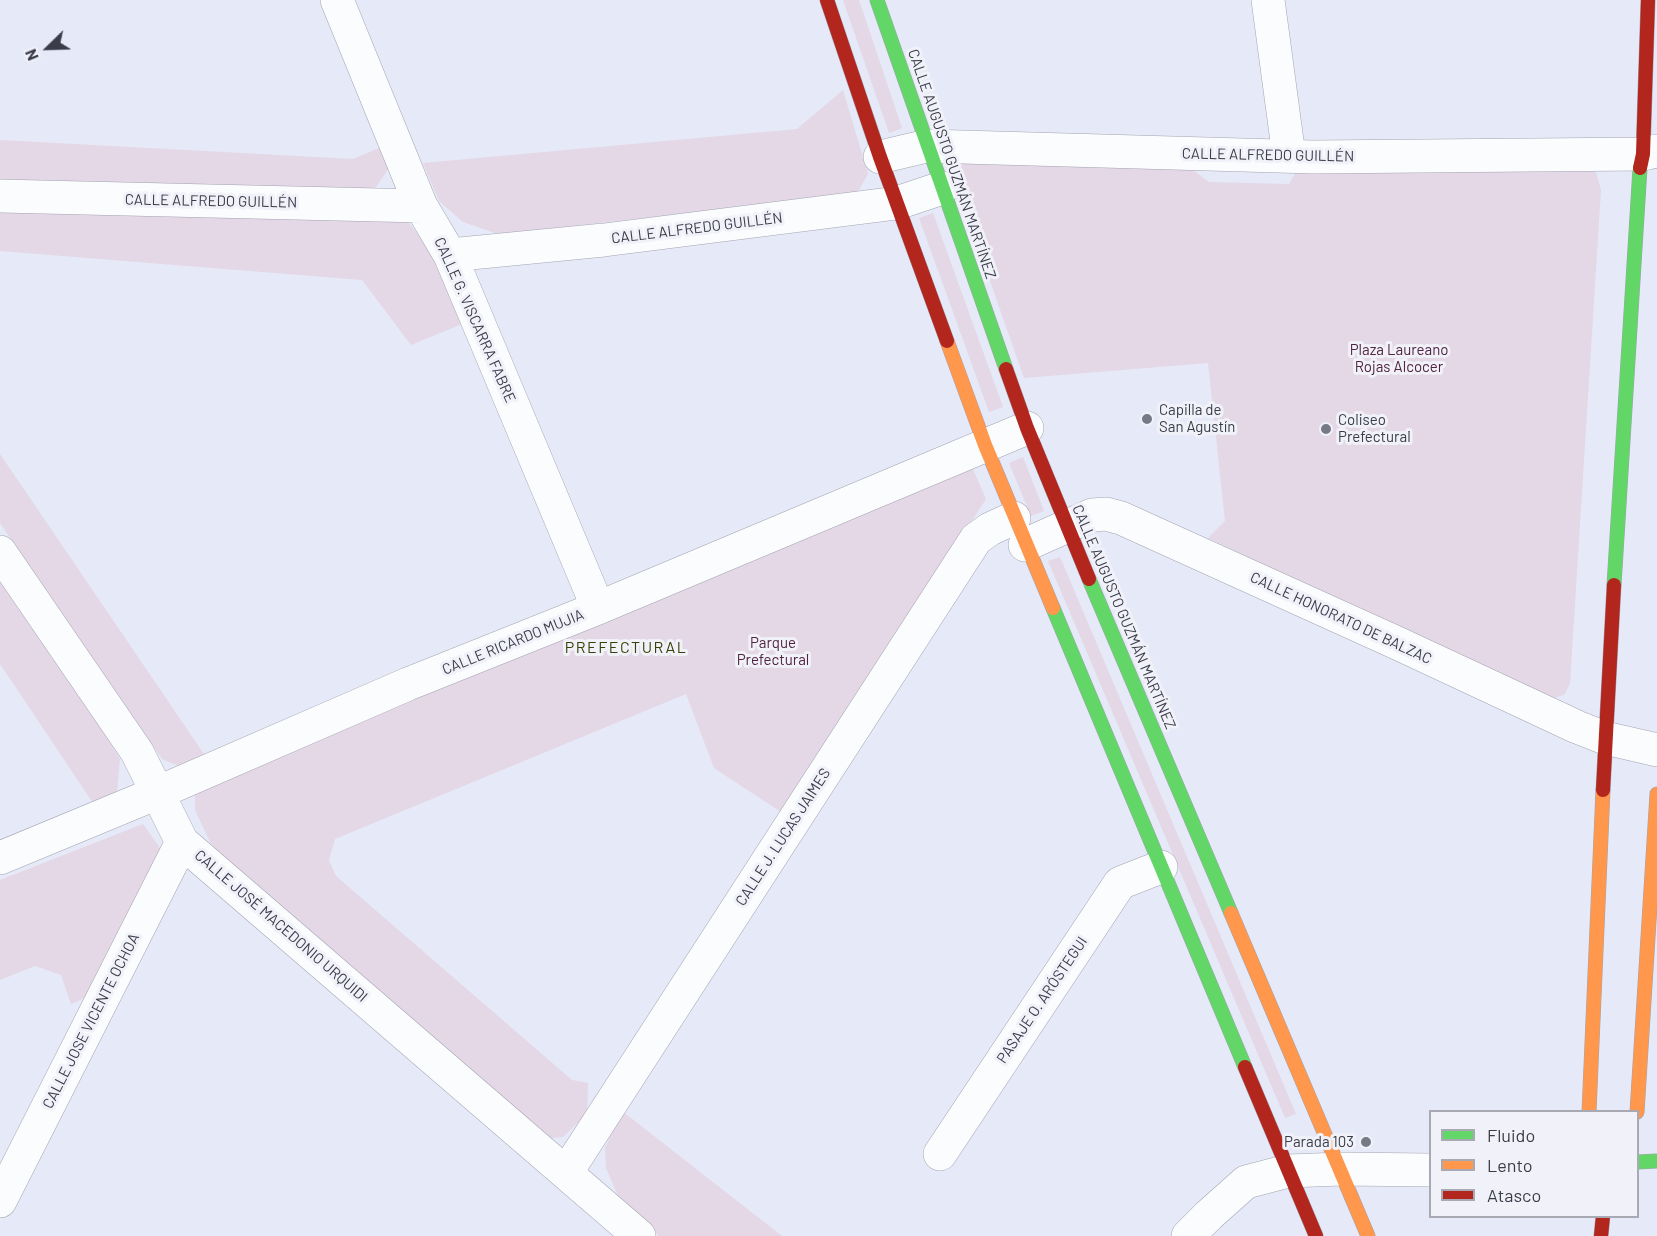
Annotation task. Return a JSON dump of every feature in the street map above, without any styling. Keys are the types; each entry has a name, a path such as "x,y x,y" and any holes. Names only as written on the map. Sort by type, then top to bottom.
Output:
{"street":[{"name":"CALLE G. VISCARRA FABRE","path":"337,0 421,206 450,255 598,608"},
{"path":"827,0 880,157 985,445 1316,1236"},
{"name":"CALLE AUGUSTO GUZMÁN MARTÍNEZ","path":"878,0 1027,428 1368,1236"},
{"path":"1268,0 1289,156"},
{"path":"1589,1110 1605,738 1640,170 1650,152 1648,0"},
{"name":"CALLE ALFREDO GUILLÉN","path":"880,157 927,146 1289,156 1650,152"},
{"name":"CALLE ALFREDO GUILLÉN","path":"450,255 604,240 897,203 942,188"},
{"name":"CALLE ALFREDO GUILLÉN","path":"0,196 421,206"},
{"name":"CALLE RICARDO MUJIA","path":"0,858 403,687 1027,428"},
{"name":"CALLE HONORATO DE BALZAC","path":"1020,531 1067,526 1092,515 1106,514 1121,518 1397,643 1577,728 1605,738 1657,750"},
{"name":"CALLE J. LUCAS JAIMES","path":"566,1173 976,539 990,529 1020,531"},
{"name":"CALLE JOSÉ MACEDONIO URQUIDI","path":"0,552 137,753 182,842 639,1236"},
{"path":"1637,1110 1657,794"},
{"name":"CALLE JOSE VICENTE OCHOA","path":"0,1201 182,842"},
{"name":"PASAJE O. ARÓSTEGUI","path":"940,1154 1120,883 1161,867"},
{"path":"1639,1162 1657,1161"},
{"path":"1188,1236 1246,1182 1288,1171 1429,1170"},
{"path":"1602,1236 1603,1218"}],"green space":[{"path":"843,0 859,0 902,128 889,133"},
{"path":"843,90 868,174 856,195 498,234 463,222 439,201 423,163 797,129"},
{"path":"0,140 353,159 384,146 389,168 376,187 361,193 0,181"},
{"name":"Plaza Laureano Rojas Alcocer","path":"967,156 1193,170 1209,182 1289,184 1299,167 1579,167 1596,172 1601,190 1570,683 1565,694 1555,698 1544,697 1208,538 1225,521 1208,363 1024,378 956,184 961,164"},
{"path":"0,208 407,221 429,248 462,324 411,345 362,280 0,251"},
{"path":"933,213 1003,407 989,412 919,218"},
{"path":"0,454 208,760 181,767 162,759 0,523"},
{"path":"1023,457 1044,511 1031,516 1009,463"},
{"name":"Parque Prefectural","path":"972,467 986,499 784,814 714,768 686,694 335,839 329,860 336,876 572,1080 588,1083 587,1114 563,1137 542,1139 252,888 211,844 195,810 195,795 209,782"},
{"path":"1060,557 1296,1114 1285,1118 1048,561"},
{"path":"0,579 120,759 117,792 93,803 0,664"},
{"path":"143,824 162,851 96,993 71,1004 61,975 35,966 0,980 0,880"},
{"path":"622,1111 782,1236 659,1236 619,1198 606,1168 605,1148"}],"traffic: fast":[{"path":"877,0 1006,369"},
{"path":"1614,585 1640,168"},
{"path":"1089,579 1231,913"},
{"path":"1053,608 1245,1067"},
{"path":"1639,1162 1657,1161"}],"traffic: slow":[{"path":"947,341 985,445 1053,608"},
{"path":"1589,1110 1603,790"},
{"path":"1637,1110 1657,794"},
{"path":"1231,913 1368,1236"}],"traffic: jam":[{"path":"827,0 880,157 947,341"},
{"path":"1640,168 1643,154 1648,0"},
{"path":"1006,369 1027,428 1089,579"},
{"path":"1603,790 1614,585"},
{"path":"1245,1067 1316,1236"},
{"path":"1601,1236 1603,1218"}],"place":[{"name":"Capilla de San Agustín","path":"1147,419"},
{"name":"Coliseo Prefectural","path":"1326,429"},
{"name":"Parada 103","path":"1366,1142"}],"district":[{"name":"PREFECTURAL","path":"626,648"}]}
